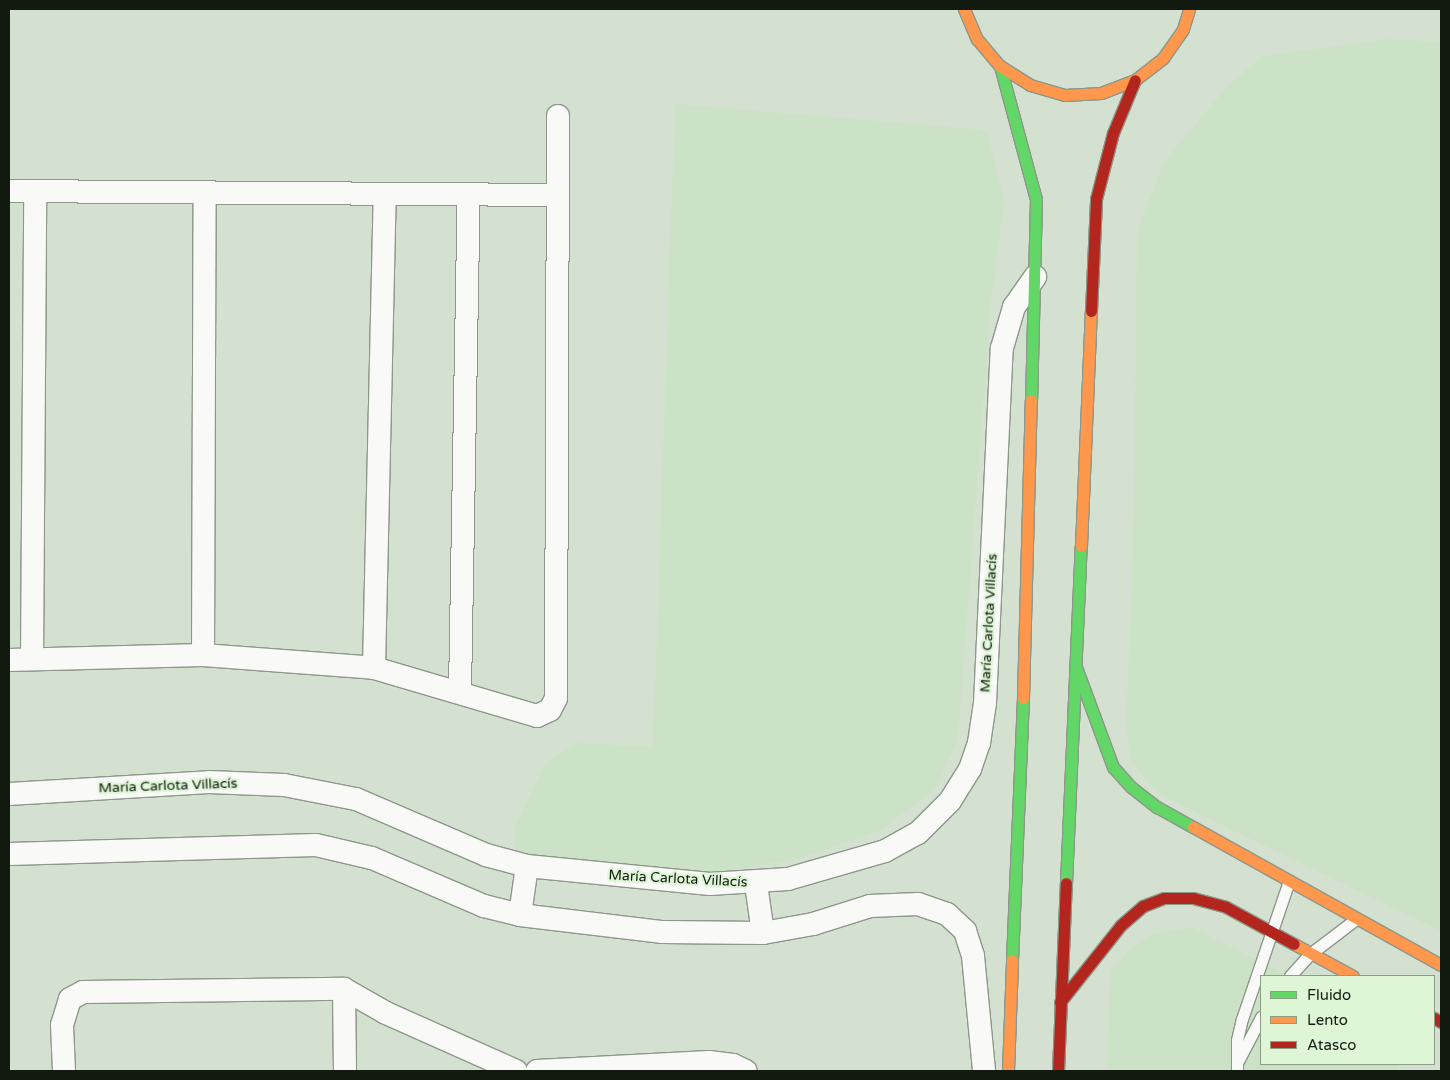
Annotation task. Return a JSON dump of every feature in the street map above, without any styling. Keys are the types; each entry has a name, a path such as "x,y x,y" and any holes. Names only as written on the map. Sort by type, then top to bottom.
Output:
{"main road":[{"path":"964,9 977,39 1000,66 1030,85 1065,94 1102,93 1135,80 1163,58 1183,29 1189,9"},
{"path":"1000,66 1036,199 1035,277 1008,1071"},
{"path":"1058,1071 1074,662 1096,199 1113,133 1135,80"},
{"path":"1074,662 1101,741 1113,767 1132,787 1157,807 1441,965"},
{"path":"1060,1002 1121,925 1143,906 1164,898 1193,898 1226,908 1351,975"}],"street":[{"path":"9,660 203,655 374,668 537,716 550,710 556,698 556,195 558,116"},
{"path":"9,191 556,195"},
{"path":"32,660 35,191"},
{"path":"203,655 205,192"},
{"path":"374,668 385,194"},
{"path":"460,692 468,195"},
{"name":"María Carlota Villacís","path":"9,794 209,782 284,785 356,799 486,855 527,866 710,884 756,884 788,879 886,851 918,833 950,801 970,769 979,743 985,703 1002,348 1014,307 1035,277"},
{"path":"9,854 316,845 372,858 463,898 520,915 663,932 763,933 813,924 870,906 892,903 918,904 947,914 965,931 973,956 984,1071"},
{"path":"520,915 527,866"},
{"path":"756,884 763,933"},
{"path":"64,1071 62,1026 70,999 83,992 344,989 386,1013 516,1071"},
{"path":"344,989 346,1071"},
{"path":"537,1071 709,1062 733,1065 746,1071"}],"lane":[{"path":"1237,1067 1237,1040 1242,1019 1289,881"},
{"path":"1291,975 1310,954 1357,919"},
{"path":"1237,1067 1260,1019"}],"shaded area":[{"path":"1390,39 1441,42 1441,931 1158,794 1130,760 1126,723 1134,527 1137,231 1164,162 1225,89 1262,56"},
{"path":"675,104 987,130 1004,201 990,310 958,738 936,788 883,829 803,857 719,873 526,856 515,852 515,827 546,762 578,743 653,747"},
{"path":"1191,927 1287,975 1260,975 1260,1065 1399,1065 1399,1071 1107,1071 1111,971 1127,952 1150,935"}],"traffic: fast":[{"path":"1000,66 1036,199 1031,400"},
{"path":"1066,883 1081,546"},
{"path":"1076,667 1113,767 1131,787 1157,807 1193,827"},
{"path":"1012,960 1023,698"}],"traffic: slow":[{"path":"964,9 977,39 1000,66 1030,85 1065,95 1101,93 1135,80 1163,58 1183,29 1189,9"},
{"path":"1081,546 1091,311"},
{"path":"1023,698 1031,400"},
{"path":"1193,827 1441,965"},
{"path":"1294,944 1351,975"},
{"path":"1008,1071 1012,960"}],"traffic: jam":[{"path":"1091,311 1096,199 1113,133 1135,80"},
{"path":"1058,1071 1066,883"},
{"path":"1060,1002 1121,925 1143,906 1164,898 1193,898 1226,907 1294,944"},
{"path":"1435,1019 1441,1022"}]}
